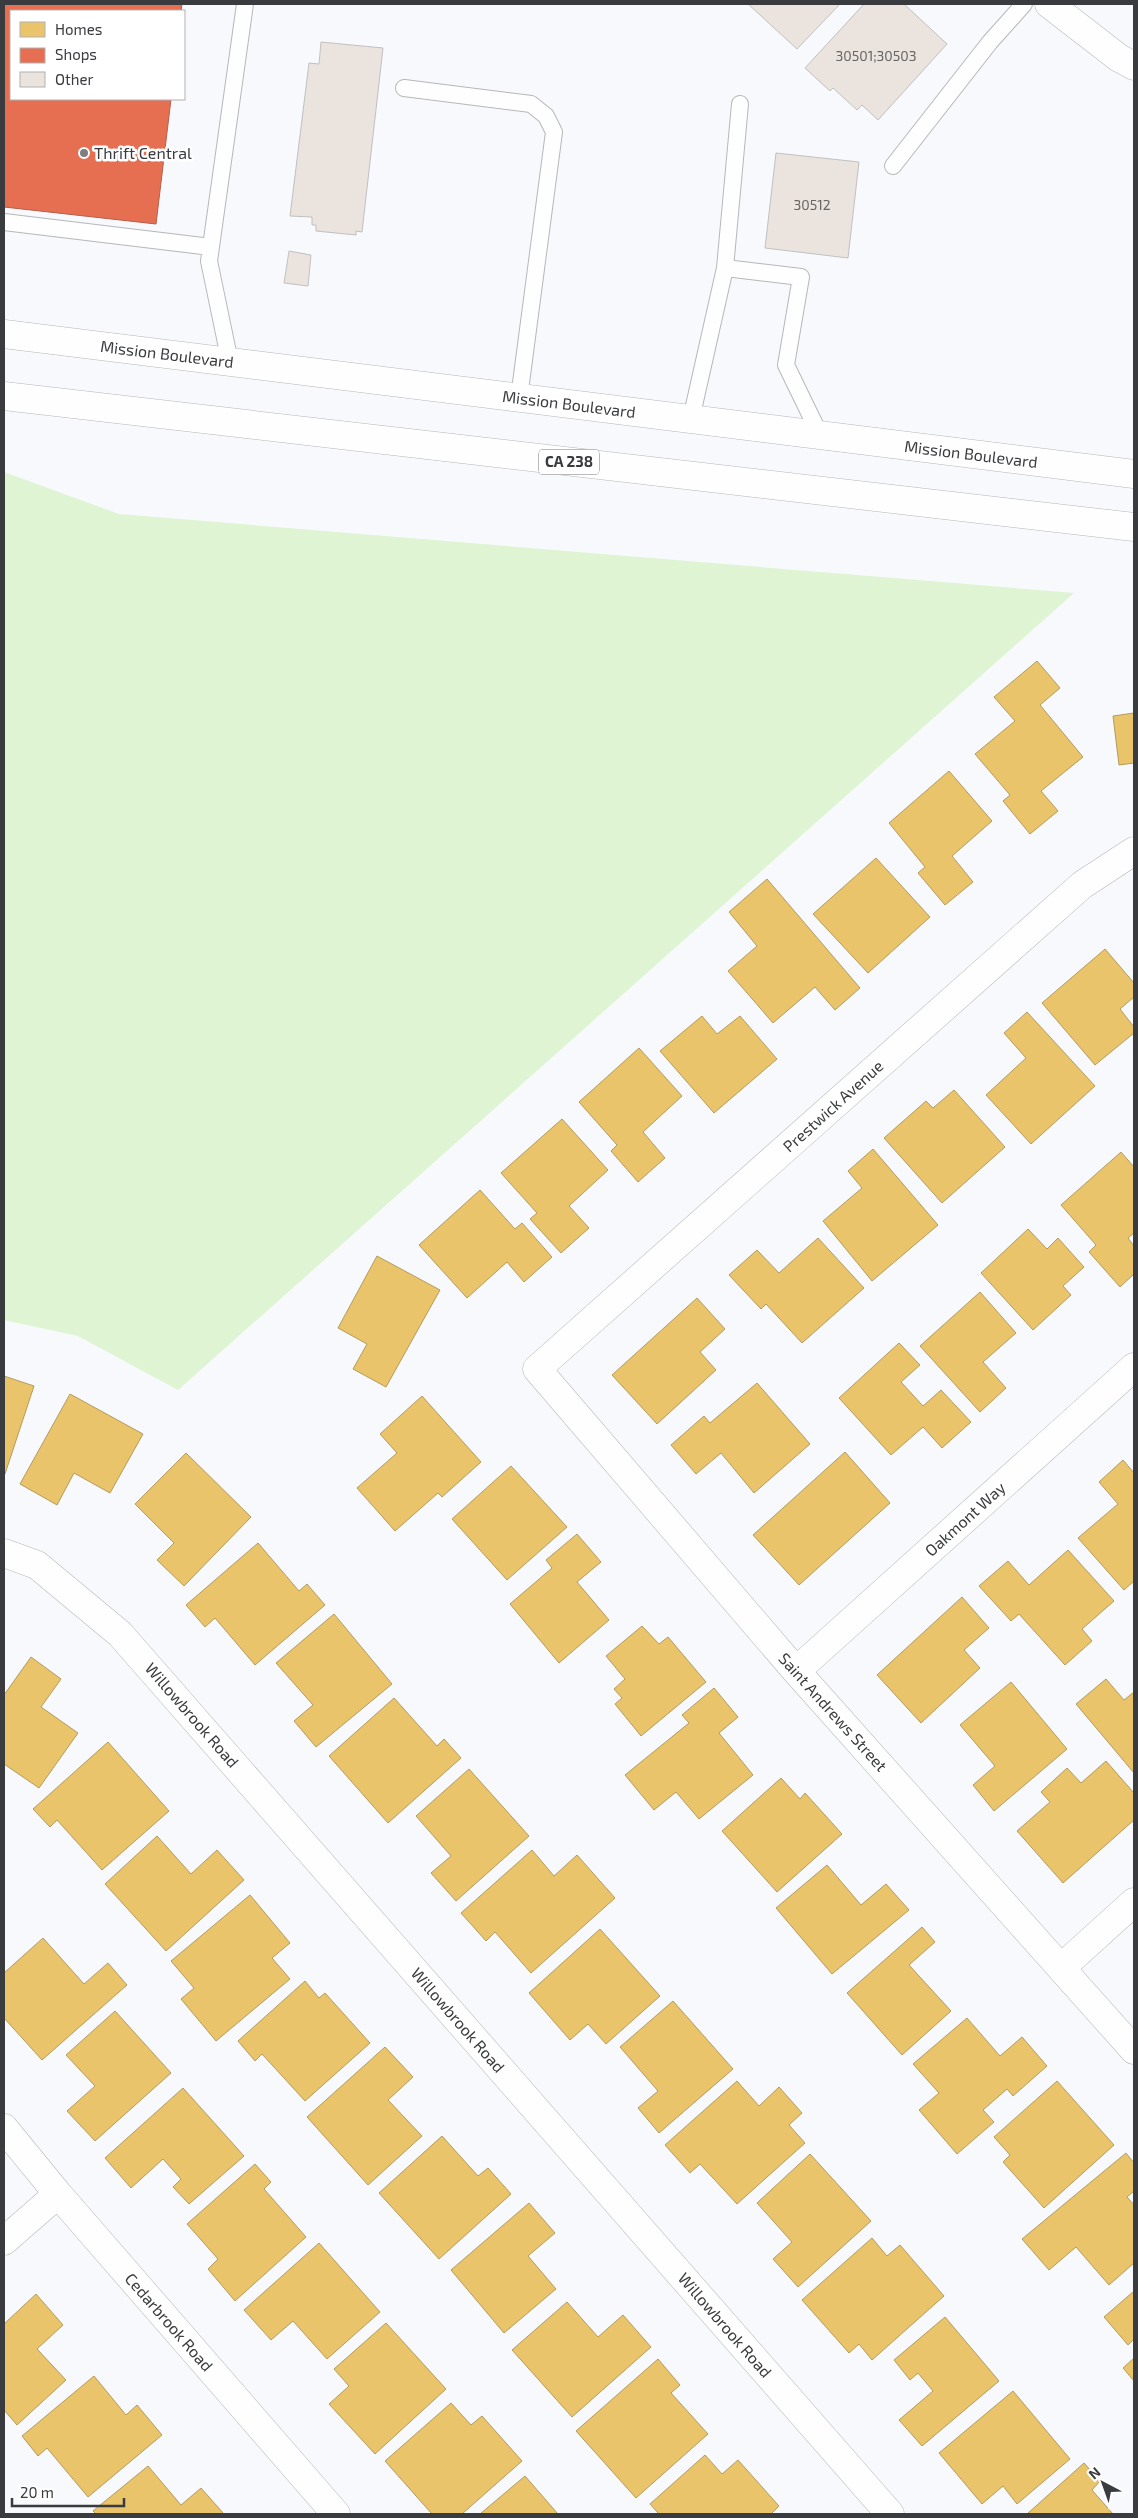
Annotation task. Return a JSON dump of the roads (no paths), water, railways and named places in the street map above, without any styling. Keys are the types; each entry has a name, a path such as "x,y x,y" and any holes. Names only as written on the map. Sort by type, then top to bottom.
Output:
{"street":[{"path":"1049,4 1119,58 1134,66"},
{"name":"Mission Boulevard","path":"4,334 1134,474"},
{"name":"CA 238","path":"4,396 1134,527"},
{"name":"Prestwick Avenue","path":"537,1369 1082,885 1134,851"},
{"name":"Oakmont Way","path":"796,1671 1134,1367"},
{"name":"Saint Andrews Street","path":"537,1369 796,1671 1134,2050"},
{"name":"Willowbrook Road","path":"4,1553 37,1565 120,1634 890,2514"},
{"path":"1061,1968 1134,1902"},
{"name":"Cedarbrook Road","path":"4,2128 58,2194 336,2514"},
{"path":"4,2241 58,2194"}],"lane":[{"path":"230,362 209,261 245,4"},
{"path":"893,166 990,42 1024,4"},
{"path":"404,88 531,104 546,116 554,132 519,398"},
{"path":"691,419 724,268 740,104"},
{"path":"4,222 211,247"},
{"path":"724,268 801,277 786,366 820,435"}],"place":[{"name":"Thrift Central","path":"84,153"}]}
